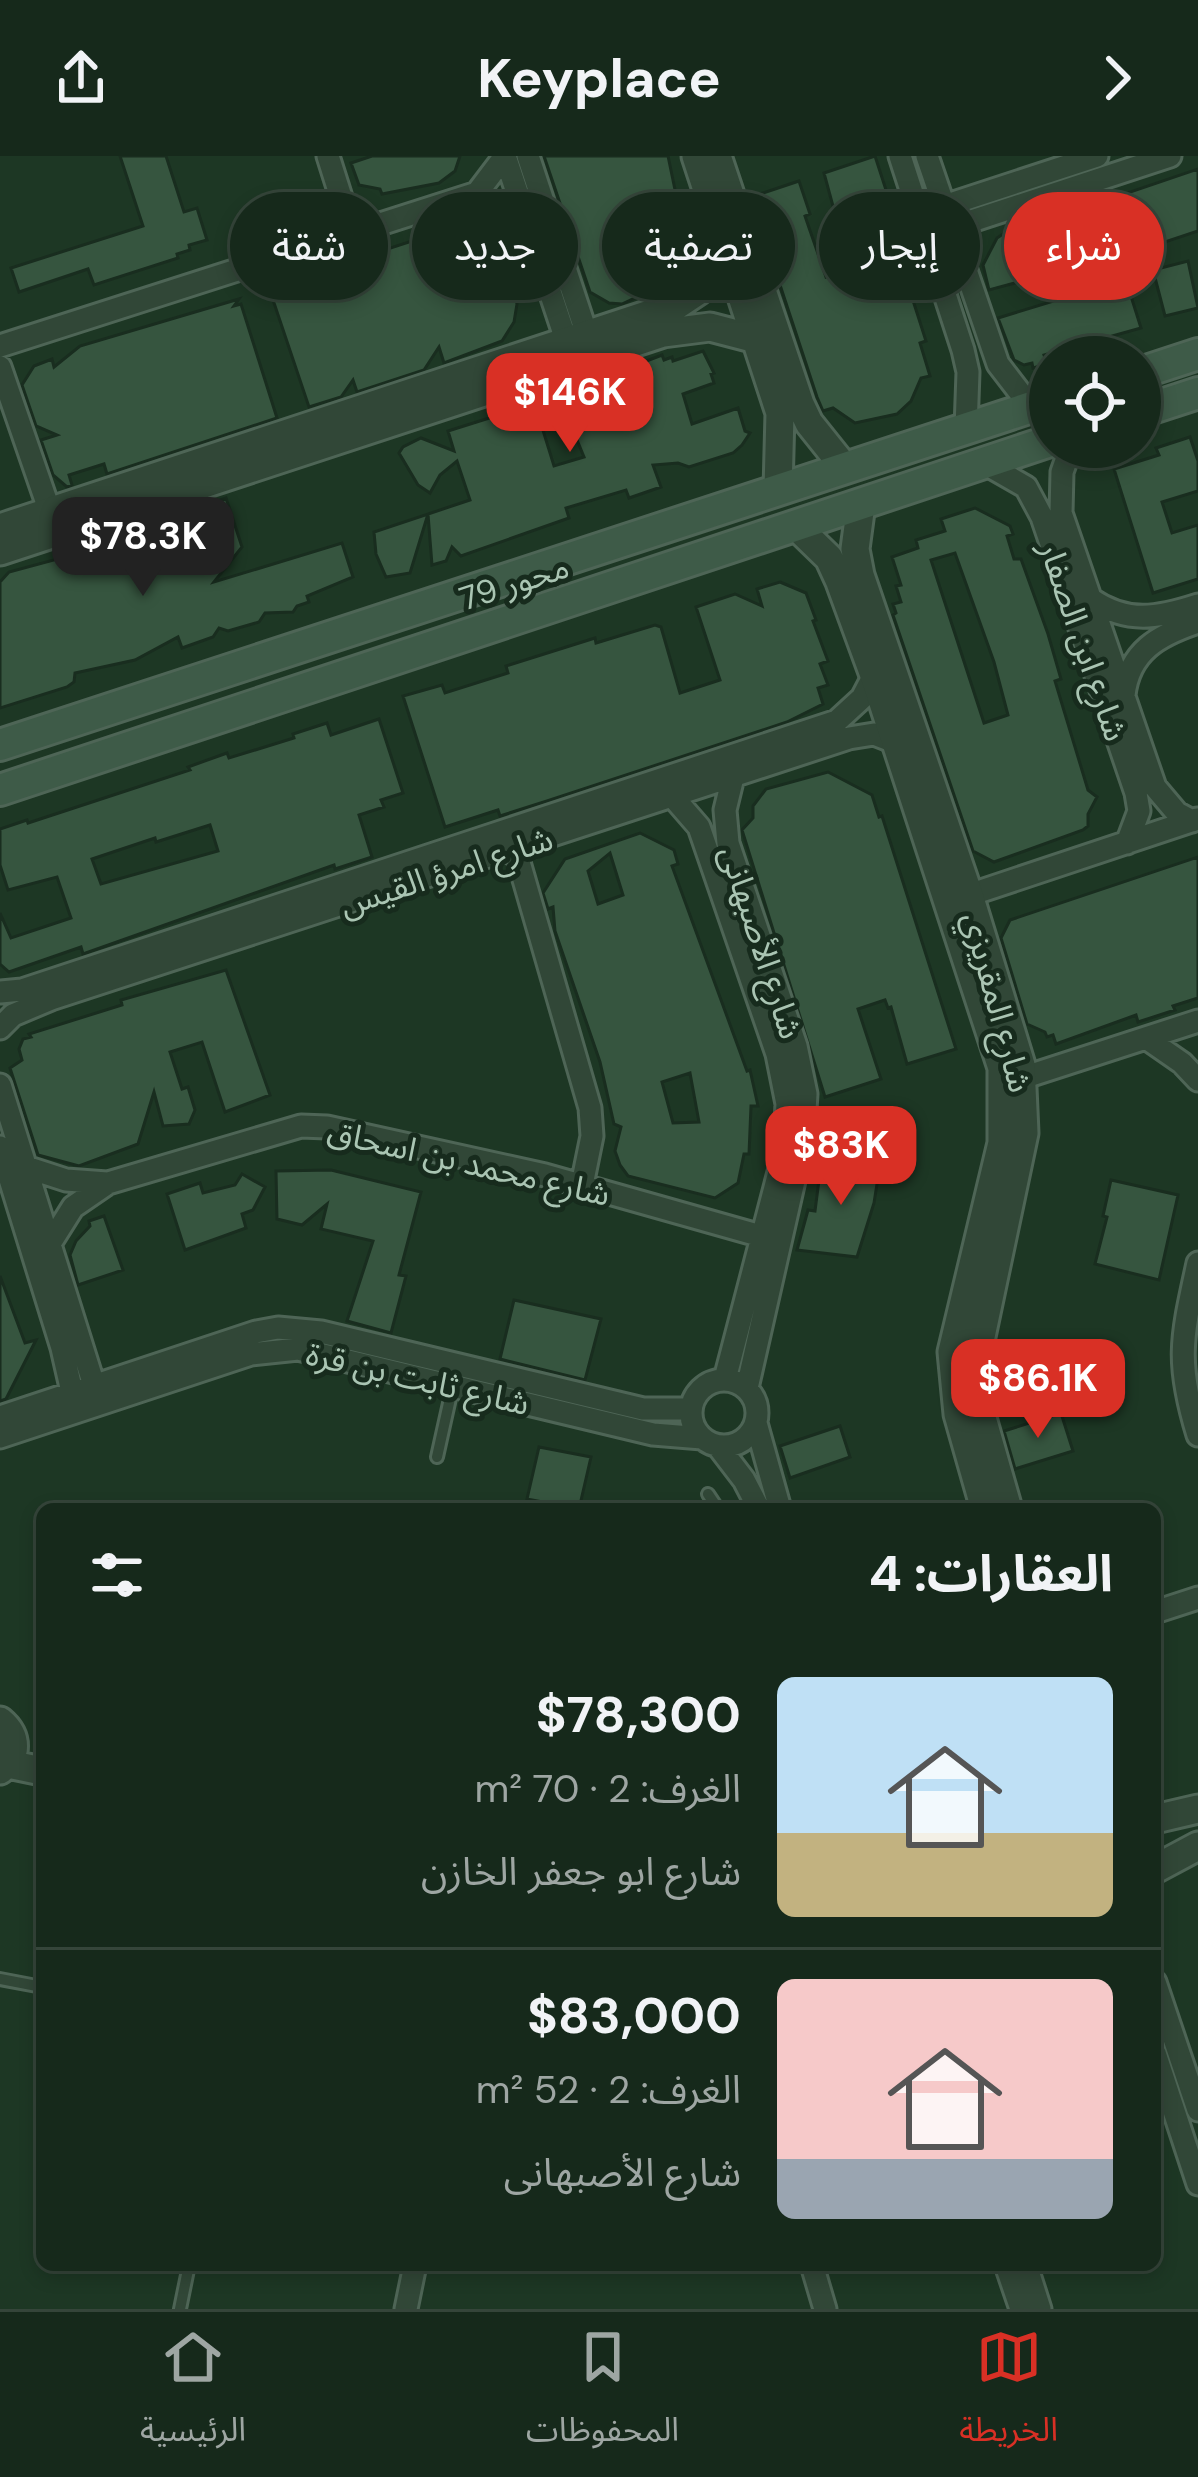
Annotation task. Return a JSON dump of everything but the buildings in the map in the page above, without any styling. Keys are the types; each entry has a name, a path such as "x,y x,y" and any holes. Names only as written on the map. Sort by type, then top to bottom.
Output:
{"main road":[{"path":"1161,366 1198,354"},
{"path":"1161,405 1198,393"},
{"name":"محور 79","path":"0,745 1029,408"},
{"name":"محور 79","path":"0,790 1029,448"},
{"path":"390,618 385,625 386,642 398,653 415,653"},
{"path":"318,641 338,640 351,649 351,664 339,678"}],"street":[{"path":"328,156 339,192"},
{"path":"478,192 505,156"},
{"path":"505,156 517,192"},
{"path":"528,156 580,349"},
{"path":"696,156 708,192"},
{"path":"717,156 795,428 778,490"},
{"path":"900,156 911,192"},
{"path":"927,156 939,192"},
{"path":"980,204 1097,156"},
{"path":"980,208 1170,156"},
{"path":"0,346 230,272"},
{"path":"560,300 580,349"},
{"path":"0,551 580,349 683,300"},
{"path":"743,300 780,412 845,468"},
{"path":"947,300 968,372 966,429"},
{"path":"976,300 998,364 1029,393"},
{"path":"0,528 580,349 686,328 733,331 756,339"},
{"path":"0,367 50,512"},
{"name":"شارع ابن الصفار","path":"984,463 1026,488 1037,506 1114,699 1155,787 1164,802 1195,820"},
{"name":"شارع ابن الصفار","path":"1063,468 1061,512 1091,599 1139,811 1127,843"},
{"name":"شارع المقريزي","path":"861,504 850,579 874,675 1013,1081 952,1352 958,1414 983,1503"},
{"name":"شارع المقريزي","path":"795,525 850,579 969,895 1013,1081 1024,1133 975,1365 980,1411 1006,1503"},
{"path":"1091,599 1135,618 1167,615 1198,604"},
{"path":"1114,699 1150,642 1198,622"},
{"name":"شارع امرؤ القيس","path":"0,1028 13,1015 51,999 513,840 837,721 862,698 874,675"},
{"name":"شارع امرؤ القيس","path":"0,992 22,990 513,840 673,797 861,735 897,743"},
{"name":"شارع الأصبهانى","path":"733,777 725,810 728,843 796,1046 806,1094 803,1141 736,1383"},
{"name":"شارع الأصبهانى","path":"673,797 699,826 785,1079 784,1154 761,1236 736,1383"},
{"path":"969,895 1195,820"},
{"path":"513,840 590,1108 592,1136 582,1185"},
{"path":"1013,1081 1198,1021"},
{"path":"1145,1038 1198,1080"},
{"path":"2,1096 51,1242 86,1399"},
{"name":"شارع محمد بن اسحاق","path":"51,1242 74,1207 108,1183 301,1126 327,1127 467,1156 761,1236"},
{"path":"0,1147 62,1348 86,1399"},
{"name":"شارع محمد بن اسحاق","path":"26,1168 66,1180 108,1183"},
{"path":"1198,1263 1181,1339 1186,1394 1198,1435"},
{"name":"شارع ثابت بن قرة","path":"0,1417 274,1349 298,1348 643,1409 690,1409"},
{"name":"شارع ثابت بن قرة","path":"464,1380 653,1434 710,1442"},
{"path":"756,1503 744,1480 695,1430 690,1409 702,1387 736,1383 758,1411 756,1423 778,1503"},
{"name":"شارع ثابت بن قرة","path":"0,1437 86,1399"},
{"path":"710,1442 737,1444 756,1423"},
{"path":"1161,1610 1198,1598"},
{"path":"5,1725 36,1737"},
{"path":"5,1725 14,1750 4,1767 36,1770"},
{"path":"1161,1818 1198,1809"},
{"path":"1161,1866 1198,1846"},
{"path":"1161,2033 1165,2067 1198,2184"},
{"path":"1165,2067 1198,2110"},
{"path":"406,2309 414,2271"},
{"path":"814,2271 825,2309"},
{"path":"1008,2271 1021,2309"},
{"path":"1028,2271 1040,2309"}],"lane":[{"path":"437,1457 464,1380"},
{"path":"708,1494 714,1503"},
{"path":"0,1979 36,1986"},
{"path":"180,2309 188,2271"}]}
